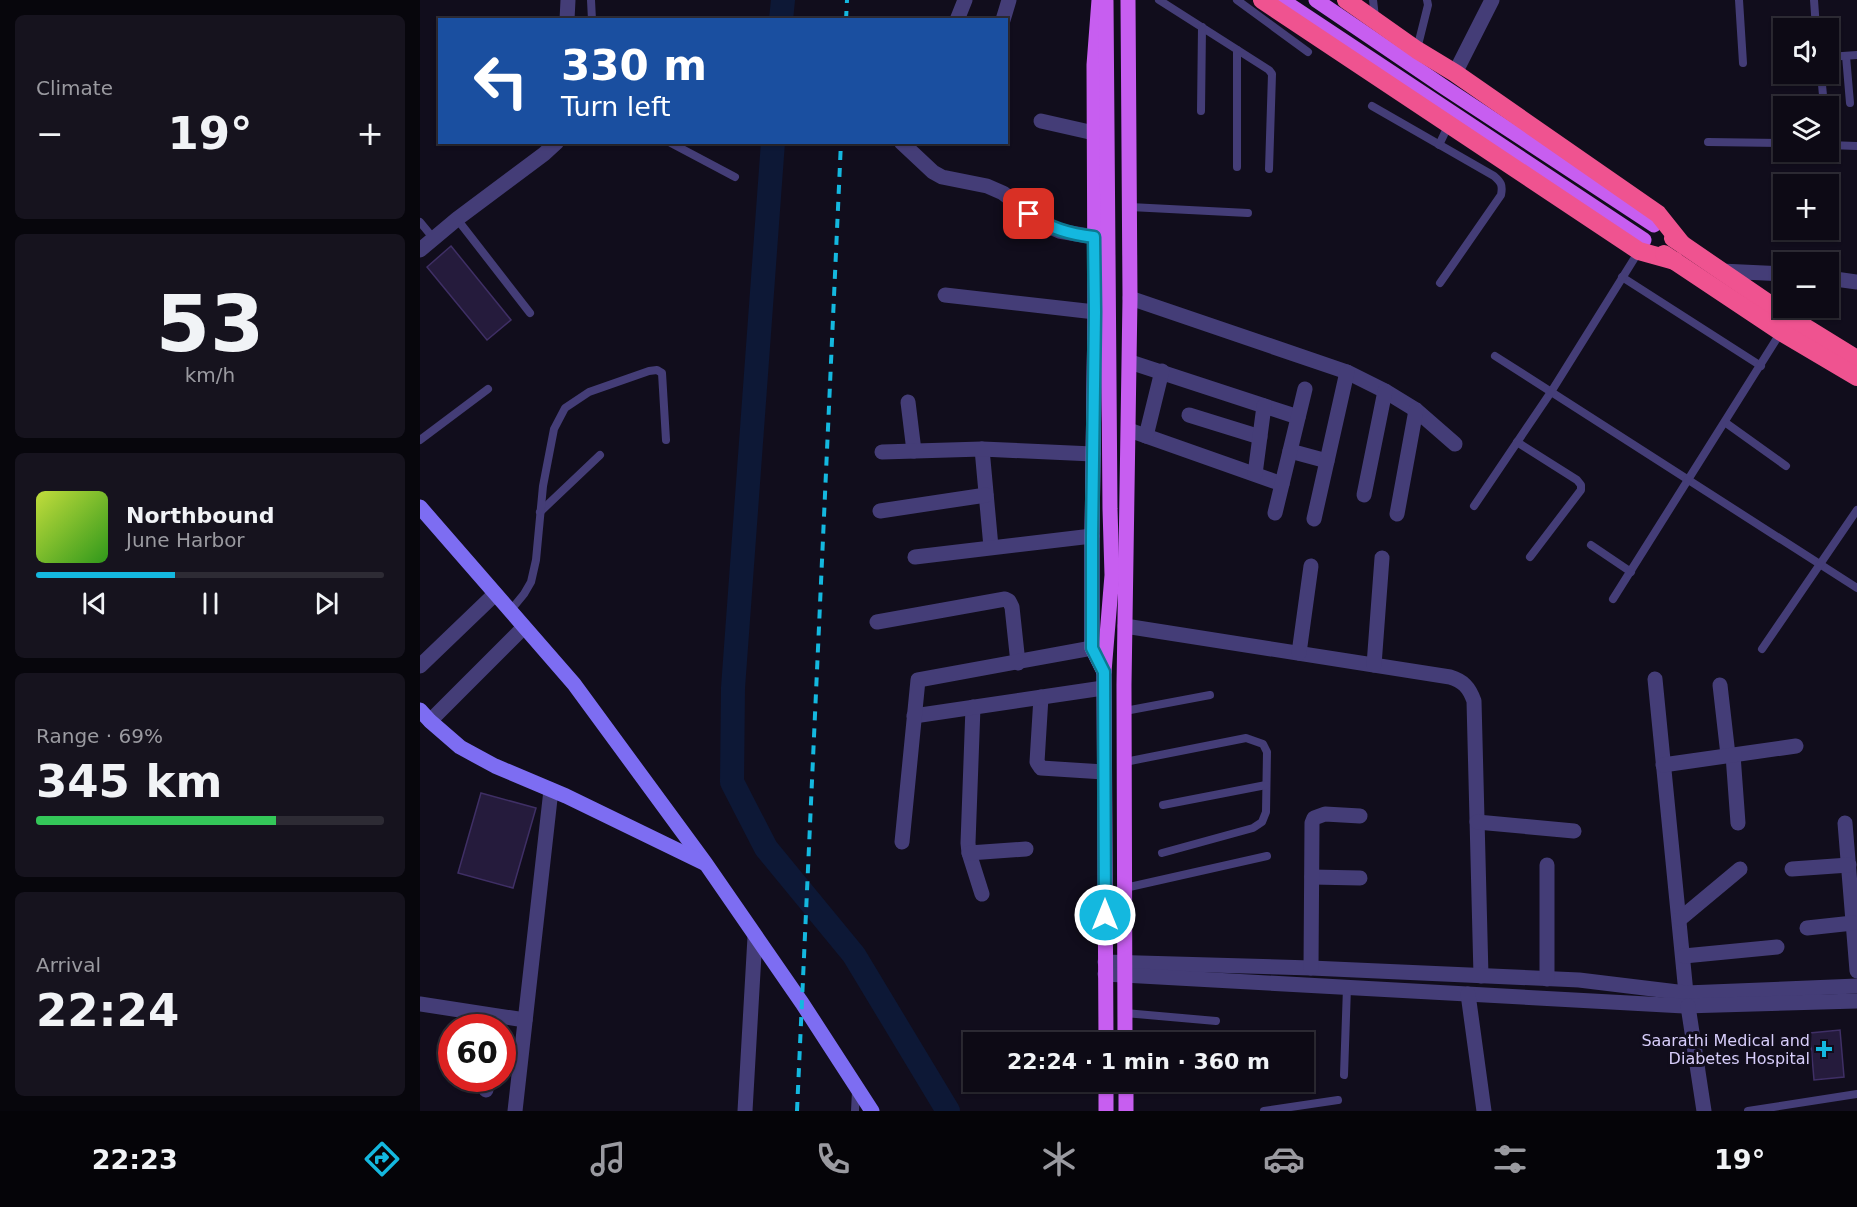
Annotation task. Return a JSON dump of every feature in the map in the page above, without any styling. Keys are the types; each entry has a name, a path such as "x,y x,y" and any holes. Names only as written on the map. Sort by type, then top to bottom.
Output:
{"highway":[{"path":"1262,0 1449,123 1646,239 1721,271 1786,316 1857,359"},
{"path":"1346,0 1658,214 1678,252"},
{"path":"1646,239 1678,252 1781,332 1857,377"}],"main road":[{"path":"1099,0 1094,65 1095,312 1092,648 1104,680"},
{"path":"1106,0 1112,575 1104,680 1106,1032"},
{"path":"1125,1032 1125,626 1130,362 1128,0"},
{"path":"1282,0 1646,239"},
{"path":"1316,0 1444,87 1646,239"},
{"path":"1106,1092 1106,1111"},
{"path":"1126,1092 1126,1111"}],"street":[{"path":"567,0 567,18"},
{"path":"958,18 965,0"},
{"path":"1004,18 1009,0"},
{"path":"1455,73 1492,0"},
{"path":"1041,121 1094,133"},
{"path":"420,250 555,144"},
{"path":"903,144 933,172 942,177 987,186 1009,197 1043,224 1059,231 1094,237"},
{"path":"1721,271 1773,273"},
{"path":"1839,280 1857,282"},
{"path":"945,295 1095,312"},
{"path":"1130,298 1347,372 1416,410 1455,444"},
{"path":"1130,362 1298,417"},
{"path":"1146,436 1162,371"},
{"path":"1314,519 1347,372"},
{"path":"1275,513 1305,389"},
{"path":"1364,495 1385,391"},
{"path":"908,402 914,451"},
{"path":"1255,474 1264,406"},
{"path":"1397,514 1416,410"},
{"path":"1189,415 1260,438"},
{"path":"1129,430 1282,484"},
{"path":"882,452 982,449 1092,454"},
{"path":"982,449 991,547"},
{"path":"1290,451 1327,461"},
{"path":"880,511 986,495"},
{"path":"420,507 574,684 706,864 802,1003 872,1111"},
{"path":"915,557 1092,536"},
{"path":"1374,665 1382,558"},
{"path":"1299,653 1311,566"},
{"path":"420,666 495,594"},
{"path":"877,622 1005,599 1009,601 1011,607 1018,663"},
{"path":"1125,626 1450,677 1467,686 1474,701 1481,976"},
{"path":"524,627 425,716 460,747 495,766 566,796 706,864"},
{"path":"902,842 918,680 1092,648"},
{"path":"1655,679 1687,999 1704,1111"},
{"path":"914,716 1041,697 1104,680"},
{"path":"1720,685 1738,823"},
{"path":"1041,697 1037,762 1041,768 1104,772"},
{"path":"973,707 968,843 982,894"},
{"path":"1663,765 1796,746"},
{"path":"515,1111 551,790"},
{"path":"1311,968 1312,823 1314,818 1325,814 1360,816"},
{"path":"1477,822 1574,831"},
{"path":"1845,823 1857,971"},
{"path":"969,853 1026,849"},
{"path":"1547,865 1547,979"},
{"path":"1792,869 1849,865"},
{"path":"1680,919 1740,869"},
{"path":"1312,877 1360,878"},
{"path":"1807,928 1853,922"},
{"path":"745,1111 755,937"},
{"path":"1684,956 1778,947"},
{"path":"1105,968 1311,968 1579,980 1687,999 1857,986"},
{"path":"1124,968 1347,987 1468,994 1857,1001"},
{"path":"1468,994 1484,1111"},
{"path":"420,1004 461,1014"},
{"path":"516,1021 525,1020"}],"lane":[{"path":"591,0 592,18"},
{"path":"1159,0 1272,74 1269,169"},
{"path":"1237,0 1308,52"},
{"path":"1373,0 1376,21"},
{"path":"1417,50 1428,5 1427,0"},
{"path":"1739,0 1743,63"},
{"path":"1814,0 1815,18"},
{"path":"1202,27 1202,111"},
{"path":"1237,167 1238,50"},
{"path":"1839,56 1857,55"},
{"path":"1846,56 1850,103"},
{"path":"1372,106 1500,181 1501,195 1440,283"},
{"path":"1439,145 1449,123"},
{"path":"1708,142 1773,143"},
{"path":"673,144 735,177"},
{"path":"1839,145 1857,146"},
{"path":"1130,207 1248,213"},
{"path":"457,219 530,313"},
{"path":"420,222 434,239"},
{"path":"1474,506 1551,392 1646,239"},
{"path":"1622,277 1761,366"},
{"path":"1613,599 1726,423 1781,332"},
{"path":"1495,356 1857,588"},
{"path":"510,611 531,582 536,560 543,486 554,429 566,408 589,392 657,370 662,373 666,440"},
{"path":"420,440 488,389"},
{"path":"1726,423 1786,466"},
{"path":"1516,442 1577,480 1581,485 1581,490 1530,558"},
{"path":"540,512 600,455"},
{"path":"1762,649 1857,510"},
{"path":"1591,545 1631,572"},
{"path":"1125,711 1209,695"},
{"path":"1125,762 1246,738 1263,744 1267,752 1266,812 1262,822 1253,828 1162,853"},
{"path":"1163,805 1266,784"},
{"path":"1125,888 1267,856"},
{"path":"1344,1075 1347,987"},
{"path":"1125,1013 1216,1021"},
{"path":"855,1111 856,1087"},
{"path":"1748,1111 1857,1094"},
{"path":"1264,1111 1283,1110 1338,1100"}],"building":[{"path":"451,246 511,320 487,340 427,267"},
{"path":"481,793 536,808 513,888 458,873"},
{"path":"1840,1030 1844,1077 1814,1080 1810,1033"}],"waterway":[{"path":"781,18 783,0"},
{"path":"773,144 733,688 732,782 766,848 854,955 948,1111"}],"railway":[{"path":"846,18 847,0"},
{"path":"797,1111 841,144"}],"place":[{"name":"Saarathi Medical and Diabetes Hospital","path":"1824,1049"}],"route":[{"path":"1029,214 1059,231 1094,237 1092,648 1104,672 1105,915"}]}
